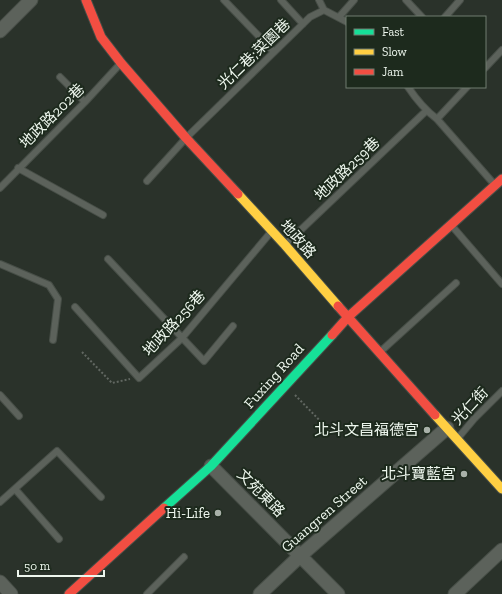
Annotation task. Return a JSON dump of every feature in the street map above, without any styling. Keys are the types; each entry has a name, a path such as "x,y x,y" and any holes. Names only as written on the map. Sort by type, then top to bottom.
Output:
{"street":[{"path":"0,31 31,0"},
{"name":"地政路","path":"86,0 101,37 121,63 186,138 285,245 379,353 502,489"},
{"name":"Fuxing Road","path":"69,594 211,466 348,317 500,181"},
{"name":"Guangren Street","path":"260,594 300,556 447,428"},
{"name":"文苑東路","path":"211,466 338,594"},
{"path":"455,594 502,550"},
{"path":"0,582 11,594"}],"lane":[{"path":"224,0 274,52"},
{"path":"282,0 303,24"},
{"path":"319,0 324,10 346,21"},
{"path":"339,17 354,0"},
{"path":"406,0 421,16"},
{"path":"445,16 460,0"},
{"name":"光仁巷;菜園巷","path":"148,181 186,138 310,17 324,10"},
{"path":"486,67 502,50"},
{"name":"地政路202巷","path":"0,188 18,168 85,102 121,63"},
{"path":"60,77 85,102"},
{"path":"409,88 426,111 437,119 500,181"},
{"path":"437,119 466,88"},
{"name":"地政路259巷","path":"285,245 426,111"},
{"path":"18,168 103,214"},
{"path":"451,225 502,284"},
{"name":"地政路256巷","path":"139,378 182,338 272,231"},
{"path":"108,259 204,361 233,326"},
{"path":"0,264 49,285 58,299 53,340"},
{"path":"379,353 456,283"},
{"path":"75,307 139,378"},
{"name":"光仁街","path":"457,439 474,419 502,391"},
{"path":"0,395 19,416"},
{"path":"0,502 57,451 101,497"},
{"path":"14,489 59,539"},
{"path":"147,594 184,557"}],"path":[{"name":"地政路256巷","path":"82,352 112,383 139,378"},
{"path":"285,385 329,430"}],"traffic: fast":[{"path":"164,508 211,466 332,335"}],"traffic: slow":[{"path":"238,194 338,306"},
{"path":"435,415 502,489"}],"traffic: jam":[{"path":"86,0 101,37 121,63 186,138 238,194"},
{"path":"332,335 348,317 502,179"},
{"path":"338,306 435,415"},
{"path":"69,594 164,508"}],"place":[{"name":"北斗文昌福德宮","path":"427,430"},
{"name":"北斗寶藍宮","path":"464,474"},
{"name":"Hi-Life","path":"218,513"}]}
